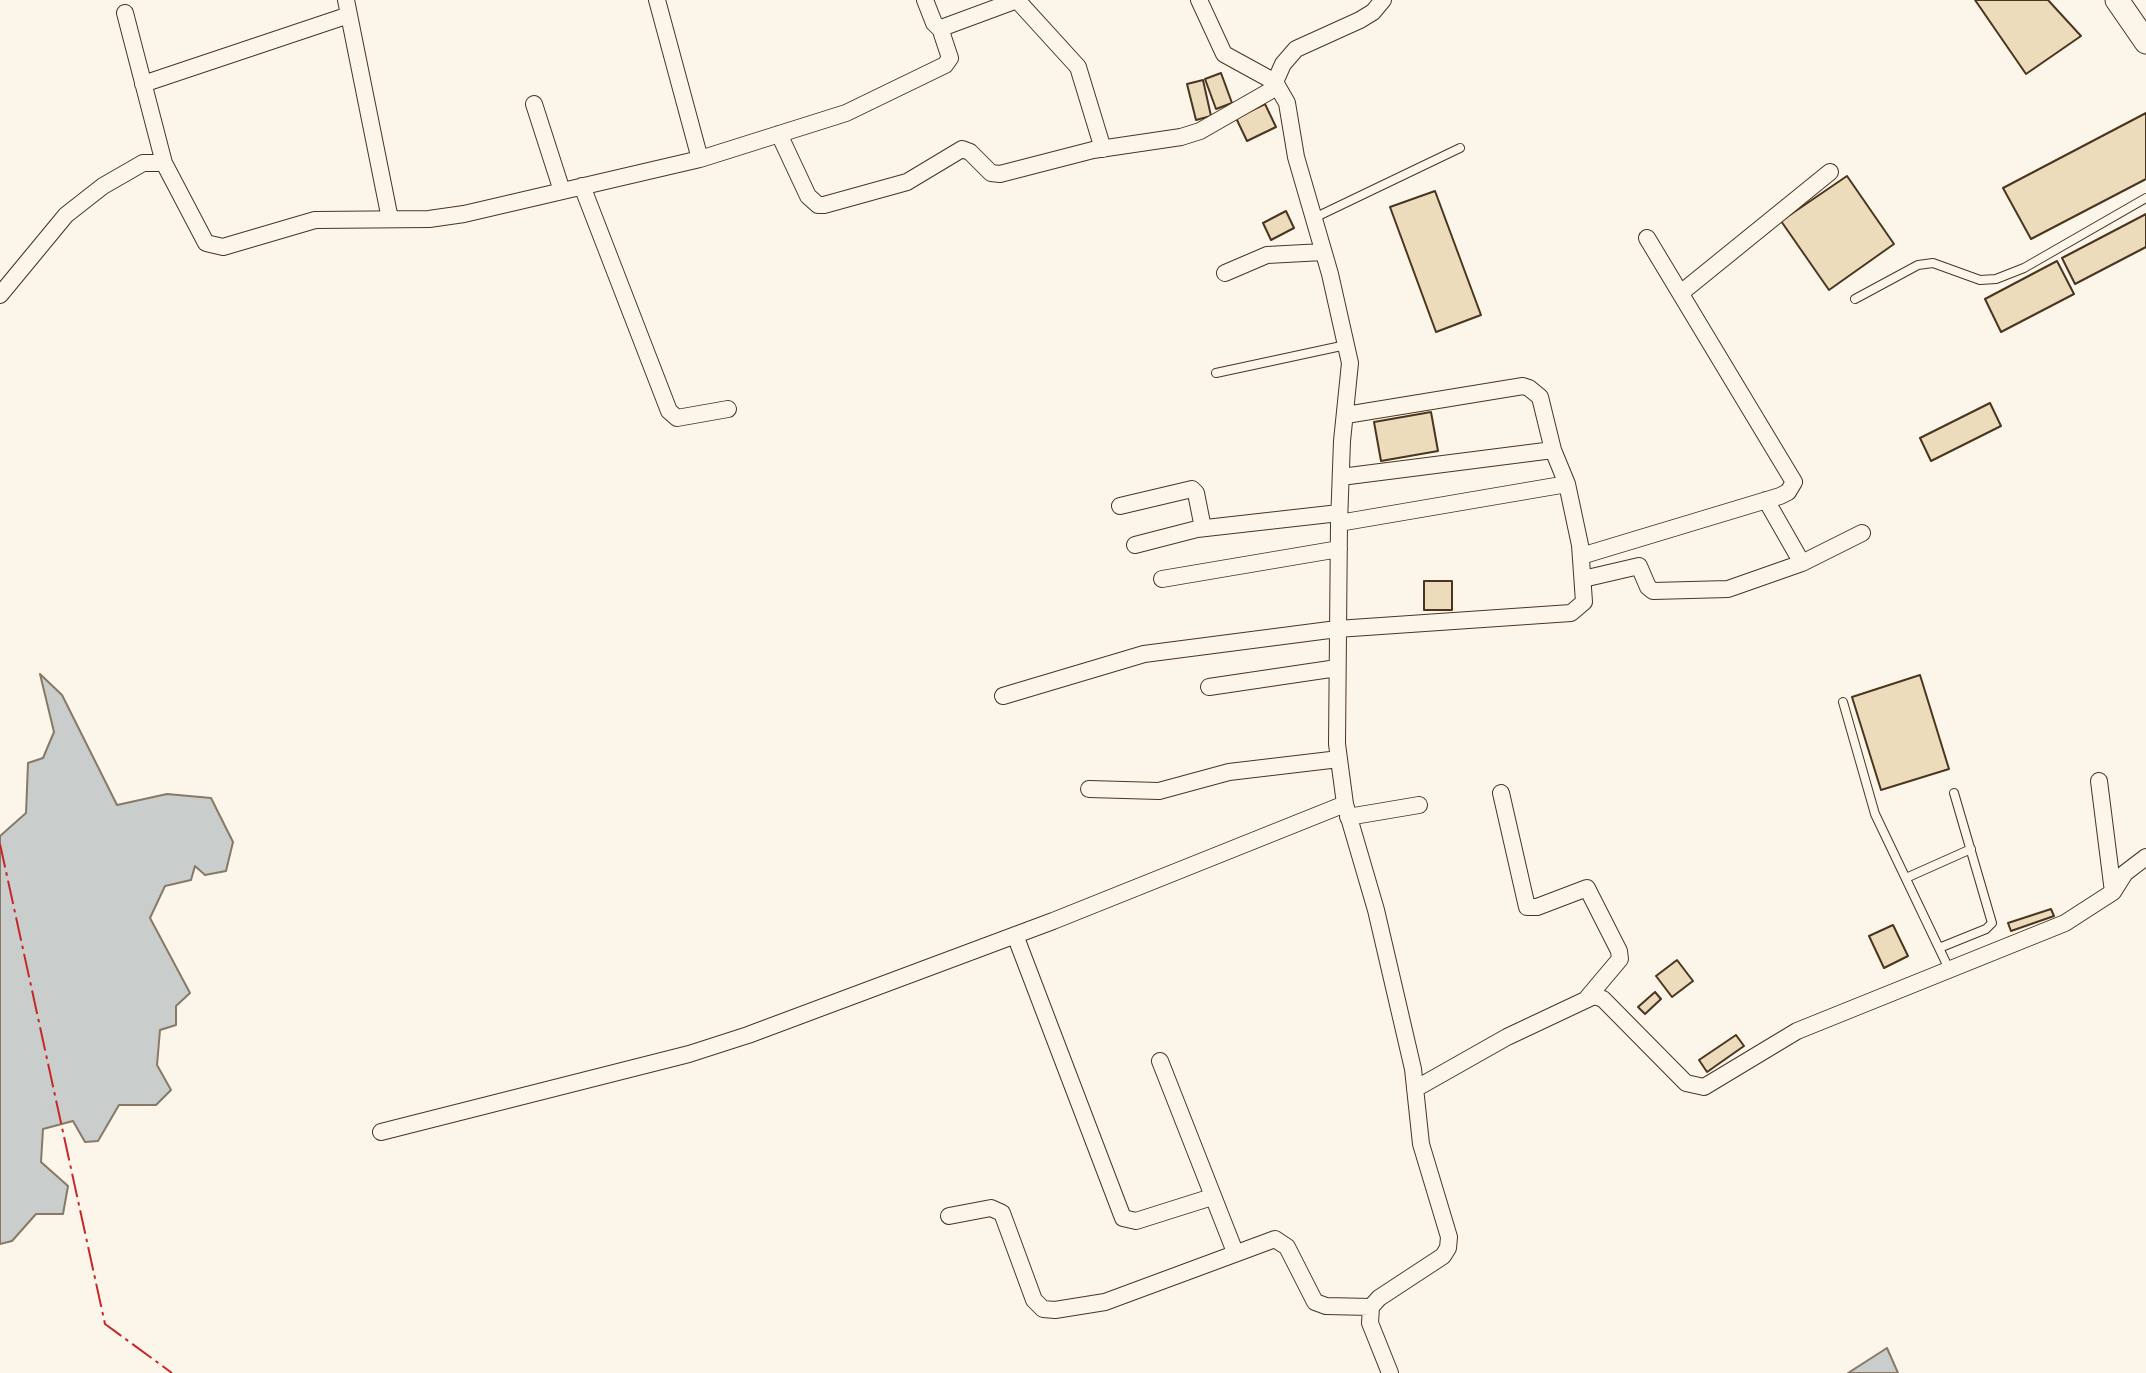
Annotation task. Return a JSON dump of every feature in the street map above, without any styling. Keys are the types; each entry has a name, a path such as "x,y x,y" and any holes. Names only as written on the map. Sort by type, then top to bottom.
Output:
{"street":[{"path":"657,0 700,159"},
{"path":"125,13 164,163 206,243 223,247 316,220 464,214 700,159 855,110 945,65 950,58 942,31 934,23 925,0"},
{"path":"942,31 944,27 1017,0 1078,66 1102,149"},
{"path":"1199,0 1224,54 1276,85 1287,103 1296,157 1350,363 1339,518 1339,759 1347,810 1376,910 1415,1089 1421,1144 1449,1237 1448,1248 1433,1264 1386,1293 1371,1307 1370,1323 1390,1373"},
{"path":"779,134 808,196 818,205 907,182 962,149 970,152 995,174 1102,149 1190,135 1276,85 1283,64 1296,50 1360,20 1373,12 1383,0"},
{"path":"2117,0 2146,42"},
{"path":"144,84 347,7 390,219"},
{"path":"534,104 562,191"},
{"path":"0,295 66,215 103,186 143,163 164,163"},
{"path":"1682,292 1830,172"},
{"path":"582,186 670,411 677,418 728,409"},
{"path":"1581,556 1788,492 1794,476 1647,238"},
{"path":"1225,273 1268,255 1323,252"},
{"path":"1003,696 1144,654 1337,629 1571,613 1584,602 1581,556 1567,484 1553,450 1540,397 1523,386 1346,415"},
{"path":"1341,477 1553,450"},
{"path":"1135,545 1203,528 1339,518 1567,484"},
{"path":"1120,506 1192,489 1196,493 1203,528"},
{"path":"1766,500 1802,563"},
{"path":"1583,579 1639,566 1648,587 1653,590 1719,590 1802,563 1862,533"},
{"path":"1162,579 1339,549"},
{"path":"1209,687 1337,668"},
{"path":"1089,789 1159,791 1229,772 1339,759"},
{"path":"2099,780 2113,892"},
{"path":"1415,1089 1507,1037 1588,997 1620,959 1619,951 1587,888 1537,907 1527,907 1501,793"},
{"path":"381,1132 689,1055 1347,810 1419,805"},
{"path":"1588,997 1603,999 1686,1083 1704,1087 1797,1031 2065,923 2113,892 2124,873 2146,857"},
{"path":"1015,935 1123,1218 1136,1220 1212,1197"},
{"path":"1160,1061 1235,1252"},
{"path":"949,1216 991,1208 1002,1213 1034,1300 1043,1309 1055,1310 1117,1298 1270,1240 1280,1240 1287,1247 1315,1302 1326,1306 1371,1307"}],"lane":[{"path":"1314,218 1460,148"},
{"path":"1855,299 1907,271 1926,264 1947,266 1980,280 1996,279 2024,268 2146,198"},
{"path":"1216,373 1346,345"},
{"path":"1843,702 1870,800 1949,969"},
{"path":"1939,948 1986,929 1992,923 1954,793"},
{"path":"1906,878 1971,849"}],"shaded area":[{"path":"40,674 62,695 117,805 167,794 211,798 233,842 226,871 205,875 195,866 191,880 165,886 150,918 190,993 176,1006 176,1025 160,1030 157,1065 171,1090 156,1105 119,1105 98,1141 85,1142 73,1121 43,1129 41,1162 68,1186 63,1214 36,1214 12,1241 0,1244 0,836 26,813 28,763 43,758 54,732"},
{"path":"1887,1348 1898,1373 1848,1373"}],"building":[{"path":"1975,0 2048,0 2081,36 2026,74"},
{"path":"1221,73 1232,103 1216,109 1205,79"},
{"path":"1203,80 1211,116 1196,120 1187,84"},
{"path":"1265,104 1276,127 1247,141 1236,118"},
{"path":"2146,113 2146,179 2031,239 2003,188"},
{"path":"1847,176 1894,244 1829,290 1781,221"},
{"path":"1435,191 1481,315 1436,332 1390,207"},
{"path":"1286,211 1294,228 1271,240 1263,223"},
{"path":"2146,214 2146,247 2075,284 2062,258"},
{"path":"2057,261 2074,294 2001,332 1985,299"},
{"path":"1990,403 2001,426 1931,461 1920,438"},
{"path":"1431,412 1438,451 1381,461 1374,422"},
{"path":"1424,581 1452,581 1452,610 1424,610"},
{"path":"1920,675 1949,769 1881,790 1852,697"},
{"path":"2051,909 2054,916 2011,931 2008,923"},
{"path":"1893,925 1908,956 1884,968 1869,936"},
{"path":"1677,960 1693,981 1672,997 1656,976"},
{"path":"1655,992 1661,999 1645,1014 1638,1007"},
{"path":"1736,1035 1744,1046 1707,1072 1699,1060"}],"power":[{"path":"0,844 105,1324 172,1373"}]}
